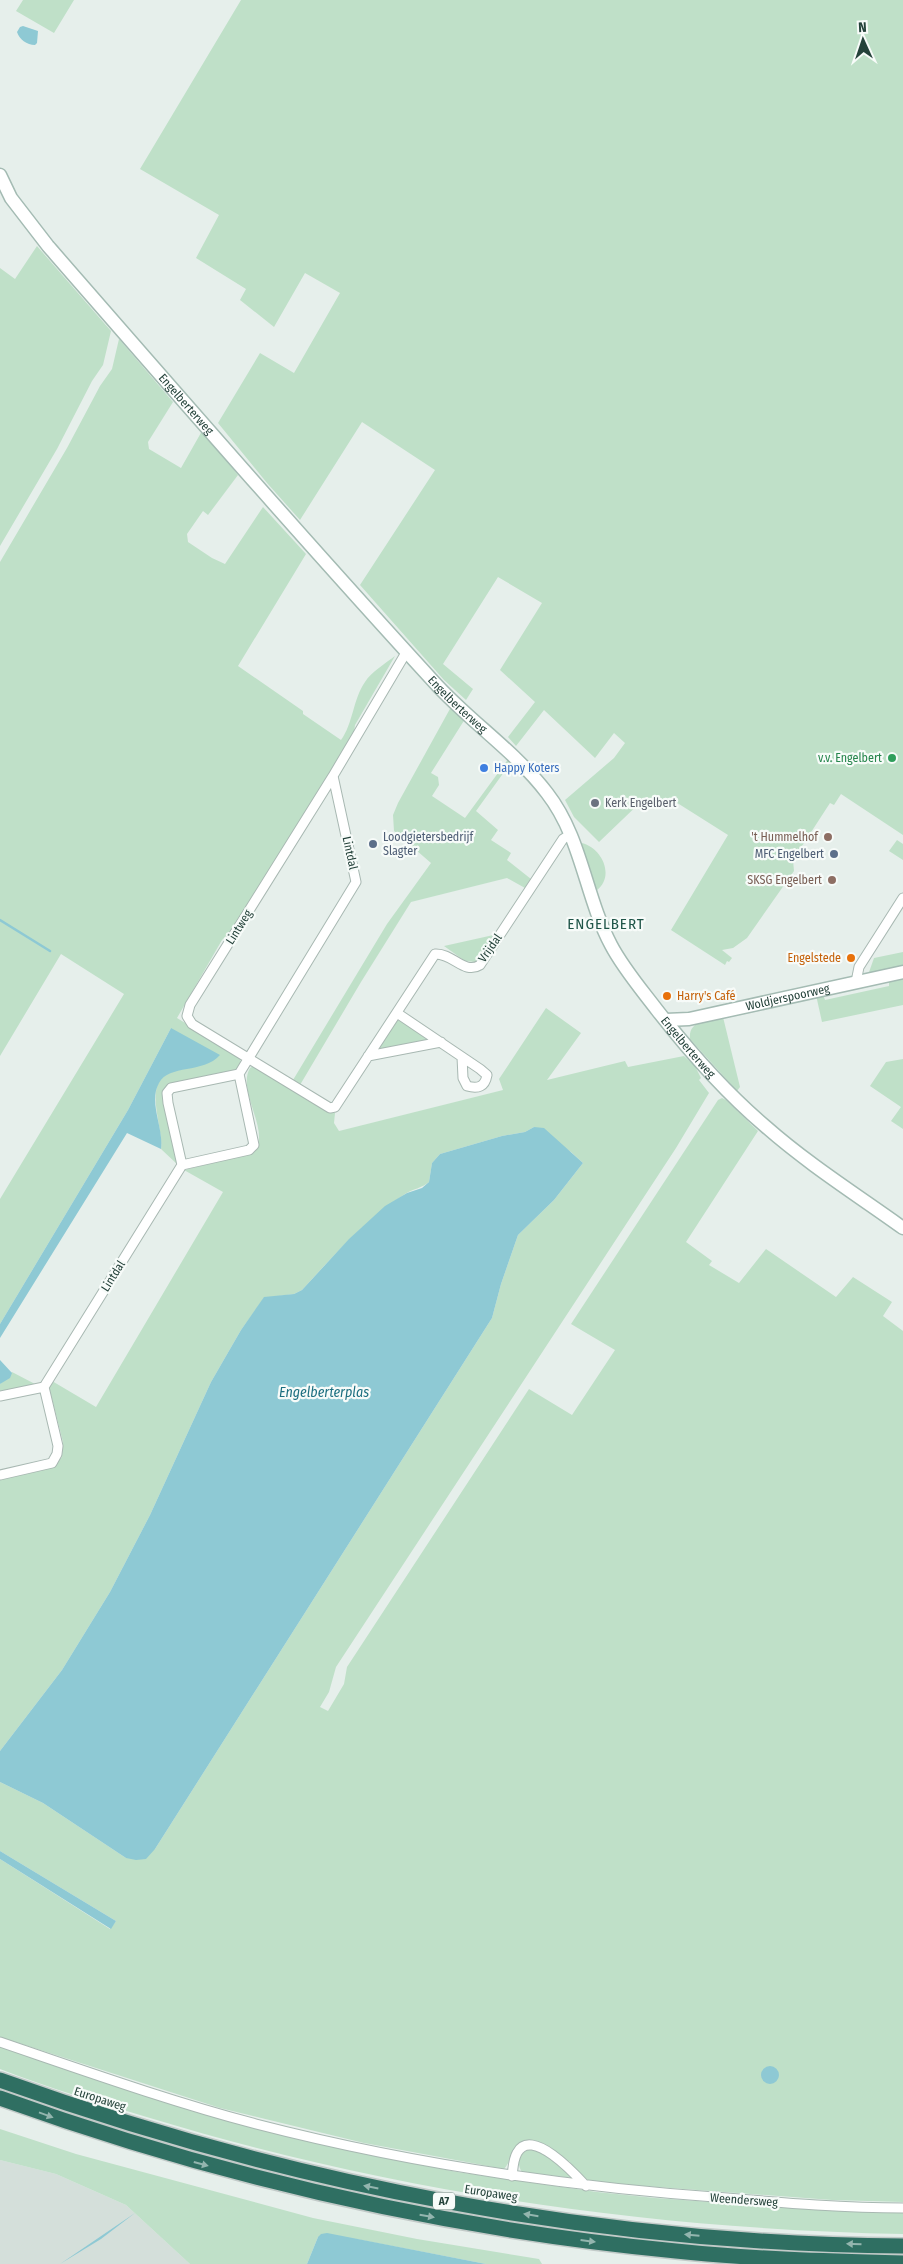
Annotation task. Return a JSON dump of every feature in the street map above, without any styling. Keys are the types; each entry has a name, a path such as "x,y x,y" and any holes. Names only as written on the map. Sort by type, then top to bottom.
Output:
{"highway":[{"name":"Europaweg","path":"0,2080 61,2102 209,2148 346,2182 420,2196 560,2220 681,2234 903,2246"},
{"name":"A7","path":"0,2098 79,2127 194,2162 274,2183 427,2216 586,2241 677,2252 903,2263"}],"street":[{"name":"Engelberterweg","path":"0,175 11,198 53,252 309,545 434,683 524,767 547,793 571,834 603,927 612,947 680,1038 721,1085 765,1127 903,1228"},
{"path":"333,776 407,651"},
{"name":"Lintdal","path":"239,1074 356,882 333,776"},
{"name":"Lintweg","path":"248,1058 192,1024 187,1016 190,1005 333,776"},
{"name":"Vrijdal","path":"248,1058 330,1108 335,1107 435,954 444,954 466,967 474,968 480,965 564,840 571,834"},
{"path":"856,982 859,967 903,898"},
{"name":"Woldjerspoorweg","path":"666,1020 689,1019 903,972"},
{"path":"397,1013 462,1057"},
{"path":"680,1038 689,1019"},
{"path":"368,1056 441,1042"},
{"path":"239,1074 254,1144 249,1150 182,1165 167,1093 171,1088 239,1074"},
{"name":"Lintdal","path":"44,1387 182,1165"},
{"path":"0,1396 44,1387 58,1446 57,1454 52,1463 0,1475"},
{"name":"Weendersweg","path":"0,2042 165,2097 255,2123 362,2148 512,2176 586,2186 833,2206 903,2208"},
{"path":"512,2176 516,2154 521,2148 532,2144 547,2150 586,2186"}],"shaded area":[{"path":"0,2160 56,2174 126,2205 190,2264 0,2264"}],"green space":[{"path":"23,0 74,0 54,33 16,11"},
{"path":"241,0 903,0 903,835 841,794 834,805 830,803 793,860 794,871 747,938 733,948 722,950 732,958 725,965 671,930 728,835 671,799 664,809 646,797 599,842 574,817 565,800 614,758 625,743 614,733 595,758 544,710 516,746 508,737 535,702 500,670 542,603 498,577 443,664 473,689 466,700 444,680 360,585 435,470 362,422 300,520 218,423 260,353 294,373 340,293 305,273 274,327 240,300 246,289 196,258 219,215 140,169"},
{"path":"37,246 111,331 103,365 92,381 57,449 0,546 0,268 15,279"},
{"path":"119,339 173,402 148,442 149,449 181,468 202,431 238,475 208,515 203,511 187,534 188,542 225,564 263,507 306,554 238,666 341,740 365,682 375,671 395,656 355,725 354,732 324,786 230,932 222,940 177,1018 239,1056 241,1063 239,1067 222,1074 183,1082 166,1089 178,1165 161,1149 156,1106 158,1085 163,1077 172,1072 171,1028 128,1110 0,1324 0,1199 124,994 61,954 0,1056 0,562 67,448 100,386 112,369"},
{"path":"451,707 465,719 431,773 438,777 439,785 432,796 465,818 509,758 512,761 476,811 498,830 491,840 511,853 507,860 531,879 525,888 507,878 411,902 300,1085 293,1080 387,924 431,863 394,831 393,815"},
{"path":"897,840 903,844 903,860 889,851"},
{"path":"582,843 595,850 604,863 605,877 597,890 580,844"},
{"path":"498,934 480,959 475,962 465,961 444,946"},
{"path":"903,952 903,968 868,975 874,958"},
{"path":"903,978 903,1005 822,1022 816,995 823,994 825,1000 889,986 889,981"},
{"path":"546,1008 581,1033 547,1080 625,1061 628,1067 684,1056 695,1066 701,1078 699,1080 709,1093 676,1148 336,1667 329,1692 320,1707 328,1711 344,1684 347,1667 529,1389 572,1415 615,1350 571,1324 718,1100 722,1098 726,1100 758,1131 686,1242 712,1261 709,1265 739,1283 766,1249 836,1297 853,1277 892,1302 883,1316 903,1331 903,2202 832,2200 590,2182 569,2161 566,2161 548,2147 534,2140 521,2142 515,2148 504,2169 364,2143 220,2108 0,2037 0,1859 110,1929 116,1921 0,1851 0,1782 43,1803 126,1858 155,1849 492,1318 501,1284 518,1235 554,1200 583,1163 571,1152 534,1127 525,1132 502,1136 440,1154 432,1163 429,1182 405,1194 377,1215 350,1239 302,1290 294,1294 264,1298 241,1330 211,1382 150,1515 110,1592 62,1670 0,1751 0,1477 55,1464 62,1457 63,1442 49,1387 52,1381 96,1407 223,1192 184,1170 253,1153 258,1145 257,1124 247,1088 247,1077 250,1068 255,1065 328,1111 335,1113 334,1123 339,1131 503,1090 499,1079"},
{"path":"723,1017 740,1087 737,1091 690,1039 692,1028 696,1024"},
{"path":"398,1018 428,1040 377,1050"},
{"path":"903,1059 903,1129 891,1121 901,1107 870,1086 886,1062"},
{"path":"12,1372 35,1384 0,1391 0,1384"},
{"path":"0,2047 158,2099 373,2155 457,2172 597,2192 823,2210 903,2212 903,2234 807,2231 617,2215 522,2202 428,2186 335,2167 242,2144 150,2118 18,2076 0,2069"},
{"path":"0,2129 76,2154 313,2218 417,2239 539,2259 542,2264 486,2264 356,2239 318,2237 307,2264 190,2264 126,2205 56,2174 0,2160"},
{"path":"527,2149 547,2155 573,2178 522,2172 519,2159"},
{"path":"724,2246 817,2252 903,2253 903,2257 801,2253"}],"water":[{"path":"23,26 38,31 37,43 35,45 26,43 21,39 17,32"},
{"path":"171,1028 220,1055 205,1065 170,1073 159,1083 155,1099 161,1149 127,1133 0,1338 0,1324 128,1110"},
{"name":"Engelberterplas","path":"534,1127 544,1128 583,1163 554,1200 518,1235 501,1284 492,1318 155,1849 146,1859 126,1858 43,1803 0,1782 0,1751 62,1670 110,1592 150,1515 211,1382 241,1330 264,1297 294,1294 302,1290 349,1239 385,1206 407,1193 422,1188 429,1182 432,1163 440,1154 502,1136 525,1132"},
{"path":"0,1360 12,1373 10,1378 0,1384"},
{"path":"0,1851 116,1921 111,1929 0,1859"},
{"path":"770,2066 776,2069 779,2075 776,2081 770,2084 764,2081 761,2075 764,2069"},
{"path":"135,2213 101,2239 60,2264"},
{"path":"327,2233 486,2264 307,2264 318,2237 321,2234"}],"waterway":[{"path":"0,920 50,951"}],"place":[{"name":"v.v. Engelbert","path":"892,758"},
{"name":"Happy Koters","path":"484,768"},
{"name":"Kerk Engelbert","path":"595,803"},
{"name":"'t Hummelhof","path":"828,837"},
{"name":"Loodgietersbedrijf Slagter","path":"373,844"},
{"name":"MFC Engelbert","path":"834,854"},
{"name":"SKSG Engelbert","path":"832,880"},
{"name":"Engelstede","path":"851,958"},
{"name":"Harry's Café","path":"667,996"}],"district":[{"name":"ENGELBERT","path":"606,924"}]}
